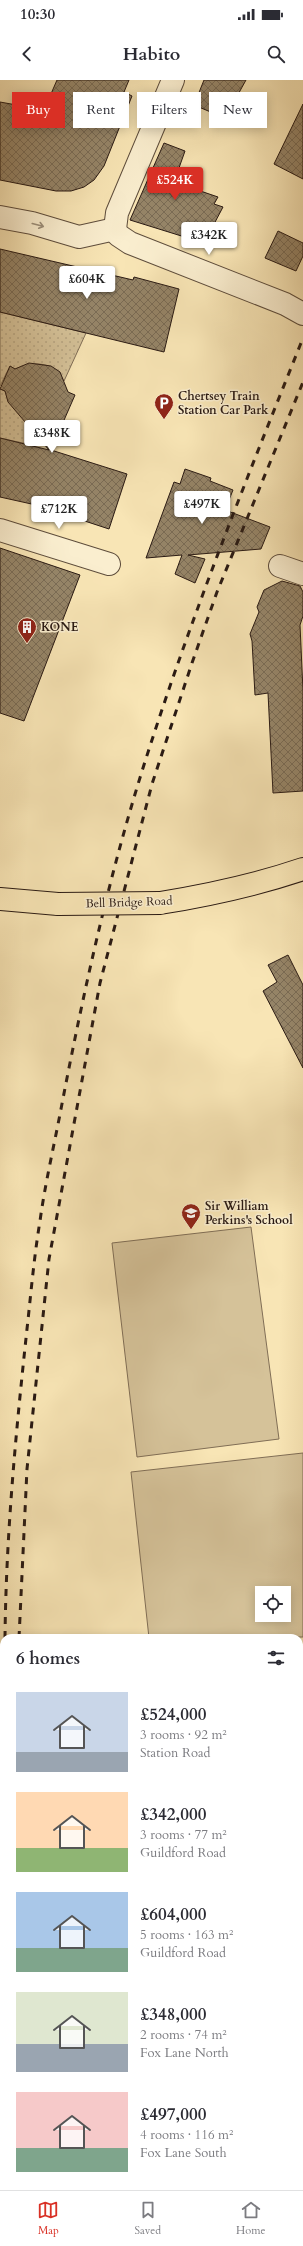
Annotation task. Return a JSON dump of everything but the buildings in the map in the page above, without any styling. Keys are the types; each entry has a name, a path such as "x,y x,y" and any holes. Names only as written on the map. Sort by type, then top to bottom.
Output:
{"main road":[{"name":"Bell Bridge Road","path":"0,899 58,904 160,903 206,896 264,883 303,869"}],"street":[{"path":"173,80 117,213 115,229 118,235 130,244 285,304 303,314"},
{"path":"0,217 32,223 79,237 115,229"},
{"path":"0,530 109,564"},
{"path":"280,566 303,574"}],"shaded area":[{"path":"0,312 86,333 64,381 60,374 49,366 43,364 22,366 15,369 10,366 0,386"},
{"path":"0,389 5,391 11,404 16,409 47,421 32,445 0,438"},
{"path":"251,1227 279,1439 137,1457 112,1243"},
{"path":"303,1453 303,1634 149,1634 131,1472"}],"railway":[{"path":"5,1634 7,1561 15,1444 36,1248 50,1165 78,1023 97,937 130,810 179,659 260,445 303,338"},
{"path":"19,1634 27,1469 49,1259 100,983 152,784 192,663 217,592 303,382"}],"place":[{"name":"Chertsey Train Station Car Park","path":"164,420"},
{"name":"KONE","path":"27,644"},
{"name":"Sir William Perkins's School","path":"191,1230"}]}
